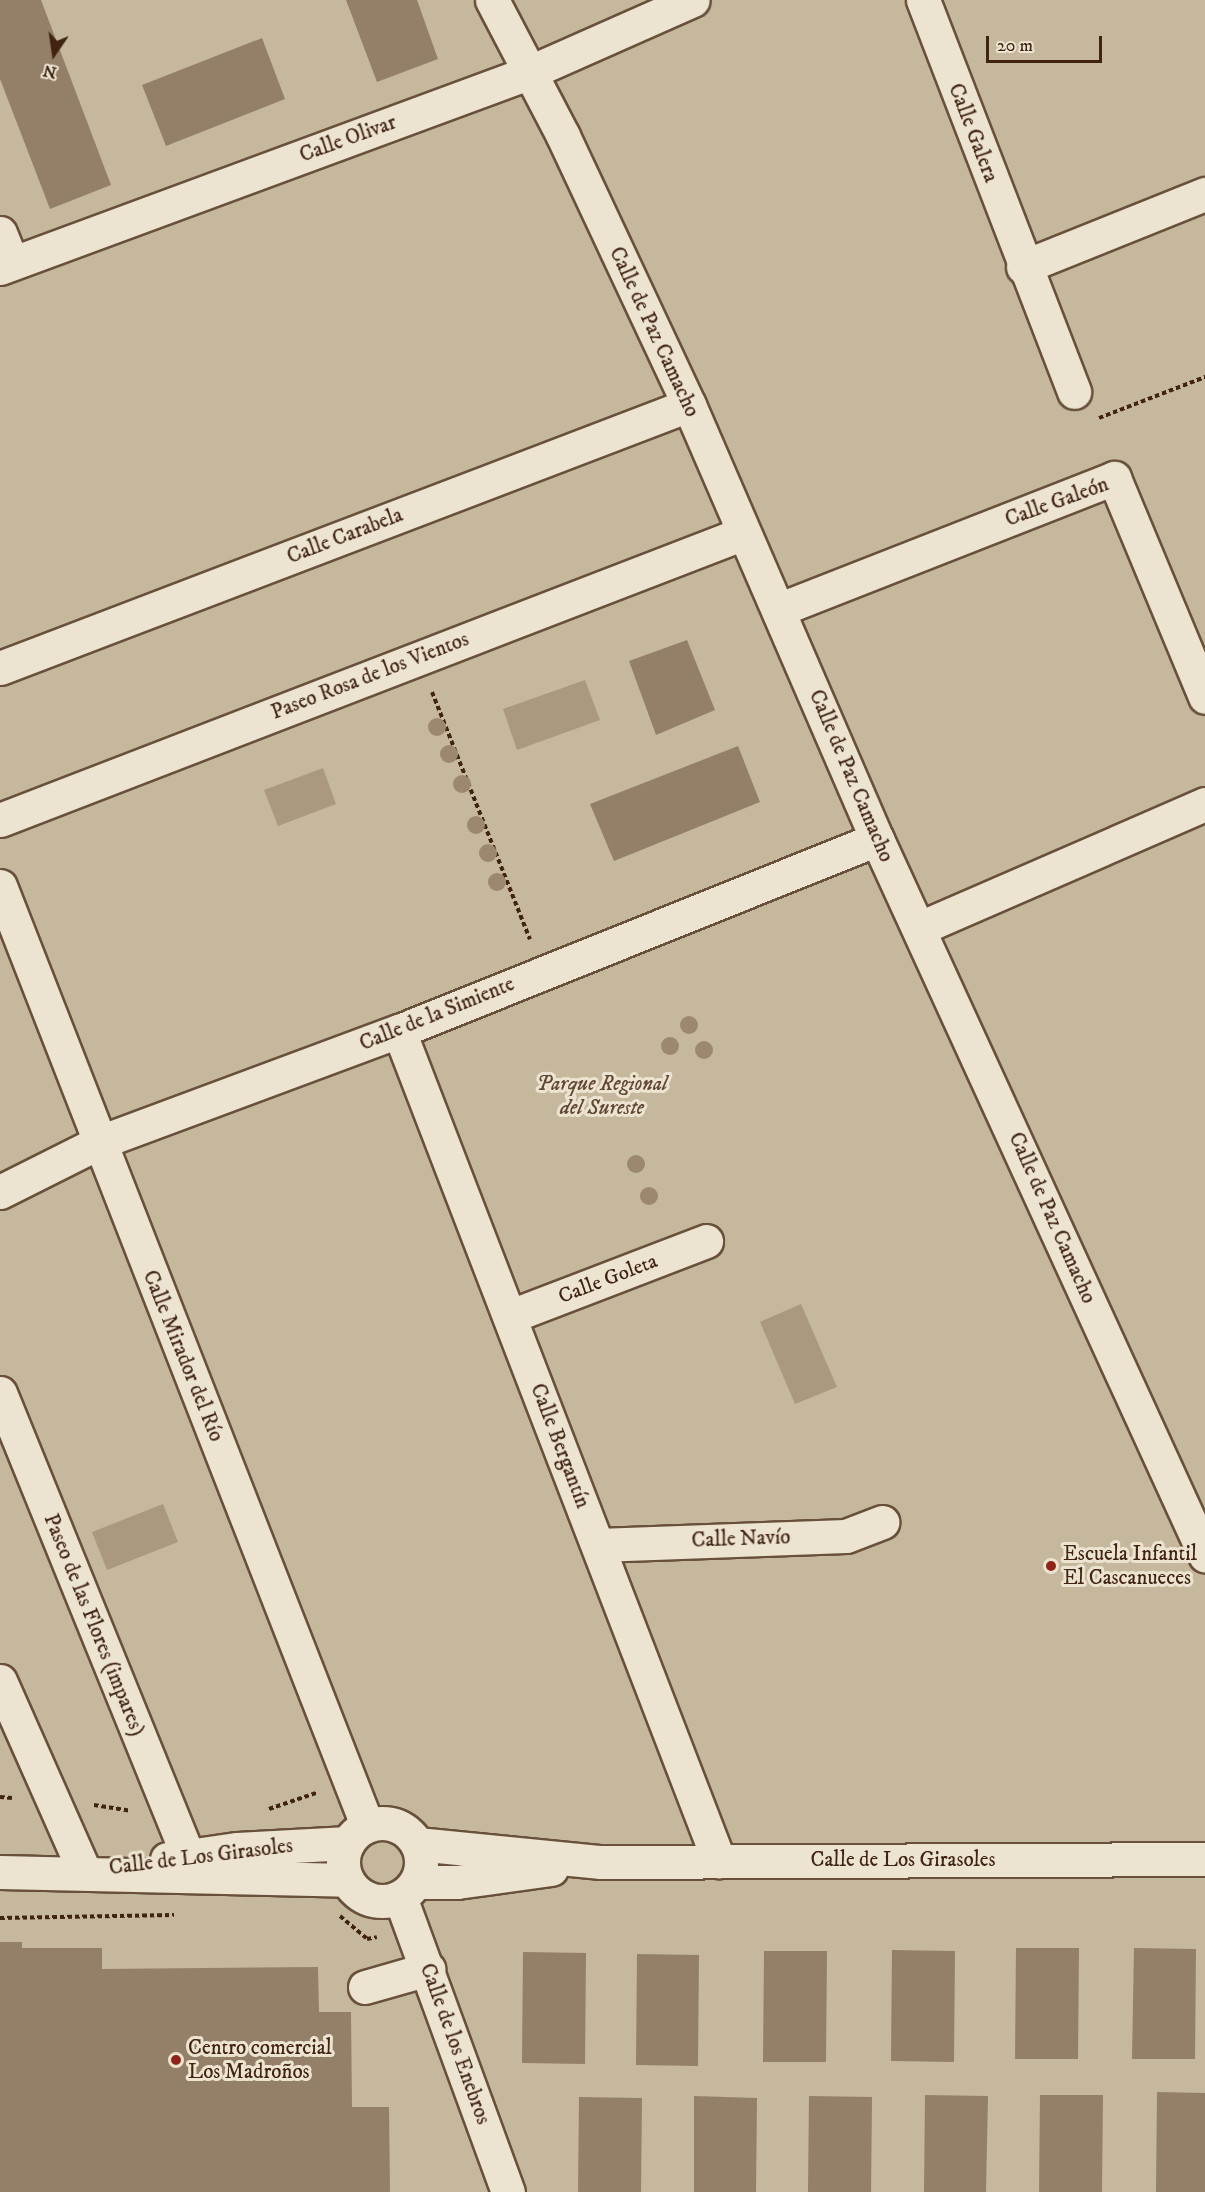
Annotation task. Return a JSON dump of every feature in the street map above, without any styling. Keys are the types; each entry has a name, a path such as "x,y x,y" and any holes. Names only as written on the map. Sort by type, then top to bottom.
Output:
{"street":[{"name":"Calle de Paz Camacho","path":"492,0 528,73 563,136 689,405 741,534 780,609 877,839 920,928 1205,1555"},
{"name":"Calle Olivar","path":"6,266 528,73 693,0"},
{"name":"Calle Galera","path":"923,0 1023,267 1074,392"},
{"path":"1023,267 1205,194"},
{"path":"0,233 6,266"},
{"name":"Calle Carabela","path":"0,668 689,405"},
{"name":"Calle Galeón","path":"780,609 1114,478 1205,698"},
{"name":"Paseo Rosa de los Vientos","path":"0,820 741,534"},
{"path":"920,928 1205,804"},
{"name":"Calle de la Simiente","path":"0,1192 100,1142 399,1031 542,970 877,839"},
{"name":"Calle Mirador del Río","path":"0,886 351,1782 357,1834"},
{"name":"Calle Bergantín","path":"399,1031 511,1316 719,1861"},
{"name":"Calle Goleta","path":"511,1316 706,1241"},
{"name":"Paseo de las Flores (impares)","path":"0,1393 188,1856"},
{"name":"Calle Navío","path":"598,1545 846,1536 882,1522"},
{"path":"0,1681 52,1799 87,1871"},
{"path":"395,1826 417,1844 422,1866 408,1890 382,1901 361,1895 347,1880 343,1860 357,1834 395,1826"},
{"name":"Calle de Los Girasoles","path":"87,1871 357,1834"},
{"name":"Calle de Los Girasoles","path":"417,1844 601,1862 1205,1859"},
{"name":"Calle de Los Girasoles","path":"408,1890 601,1862"},
{"name":"Calle de Los Girasoles","path":"0,1872 87,1871 240,1880 347,1880"},
{"name":"Calle de los Enebros","path":"408,1890 414,1930 508,2192"},
{"path":"365,1987 428,1969"}],"path":[{"path":"1074,392 1087,423 1205,377"},
{"path":"418,657 542,970"},
{"path":"265,1810 351,1782"},
{"path":"0,1797 52,1799 172,1818"},
{"path":"336,1913 367,1939 414,1930"},
{"path":"0,1918 180,1915"}],"green space":[{"name":"Parque Regional del Sureste","path":"0,0 1205,0 1205,2192 0,2192"}],"shaded area":[{"path":"585,680 600,720 517,750 503,709"},
{"path":"323,768 336,804 278,826 264,790"},
{"path":"801,1304 837,1387 795,1404 760,1322"},
{"path":"163,1504 178,1542 107,1570 92,1532"}],"building":[{"path":"0,0 41,0 111,185 50,209 0,79"},
{"path":"346,0 417,0 438,59 377,82"},
{"path":"262,38 285,99 166,146 142,85"},
{"path":"687,640 715,710 656,735 629,661"},
{"path":"738,746 760,802 614,861 590,804"},
{"name":"Centro comercial Los Madroños","path":"0,1942 22,1942 22,1948 102,1948 102,1969 318,1967 319,2012 351,2012 352,2107 389,2107 390,2192 0,2192"},
{"path":"1016,1948 1079,1948 1078,2059 1015,2059"},
{"path":"1134,1948 1196,1949 1195,2059 1132,2059"},
{"path":"892,1950 955,1951 954,2062 891,2061"},
{"path":"764,1951 827,1951 826,2062 763,2062"},
{"path":"523,1952 586,1953 585,2064 522,2063"},
{"path":"637,1954 699,1955 698,2066 636,2065"},
{"path":"1157,2092 1205,2093 1205,2192 1156,2192"},
{"path":"925,2095 988,2096 986,2192 924,2192"},
{"path":"1040,2095 1103,2095 1102,2192 1039,2192"},
{"path":"694,2096 757,2098 756,2192 694,2192"},
{"path":"809,2096 872,2097 871,2192 808,2192"},
{"path":"579,2097 642,2098 641,2192 578,2192"}],"place":[{"name":"Escuela Infantil El Cascanueces","path":"1051,1566"},
{"name":"Centro comercial Los Madroños","path":"176,2060"}]}
